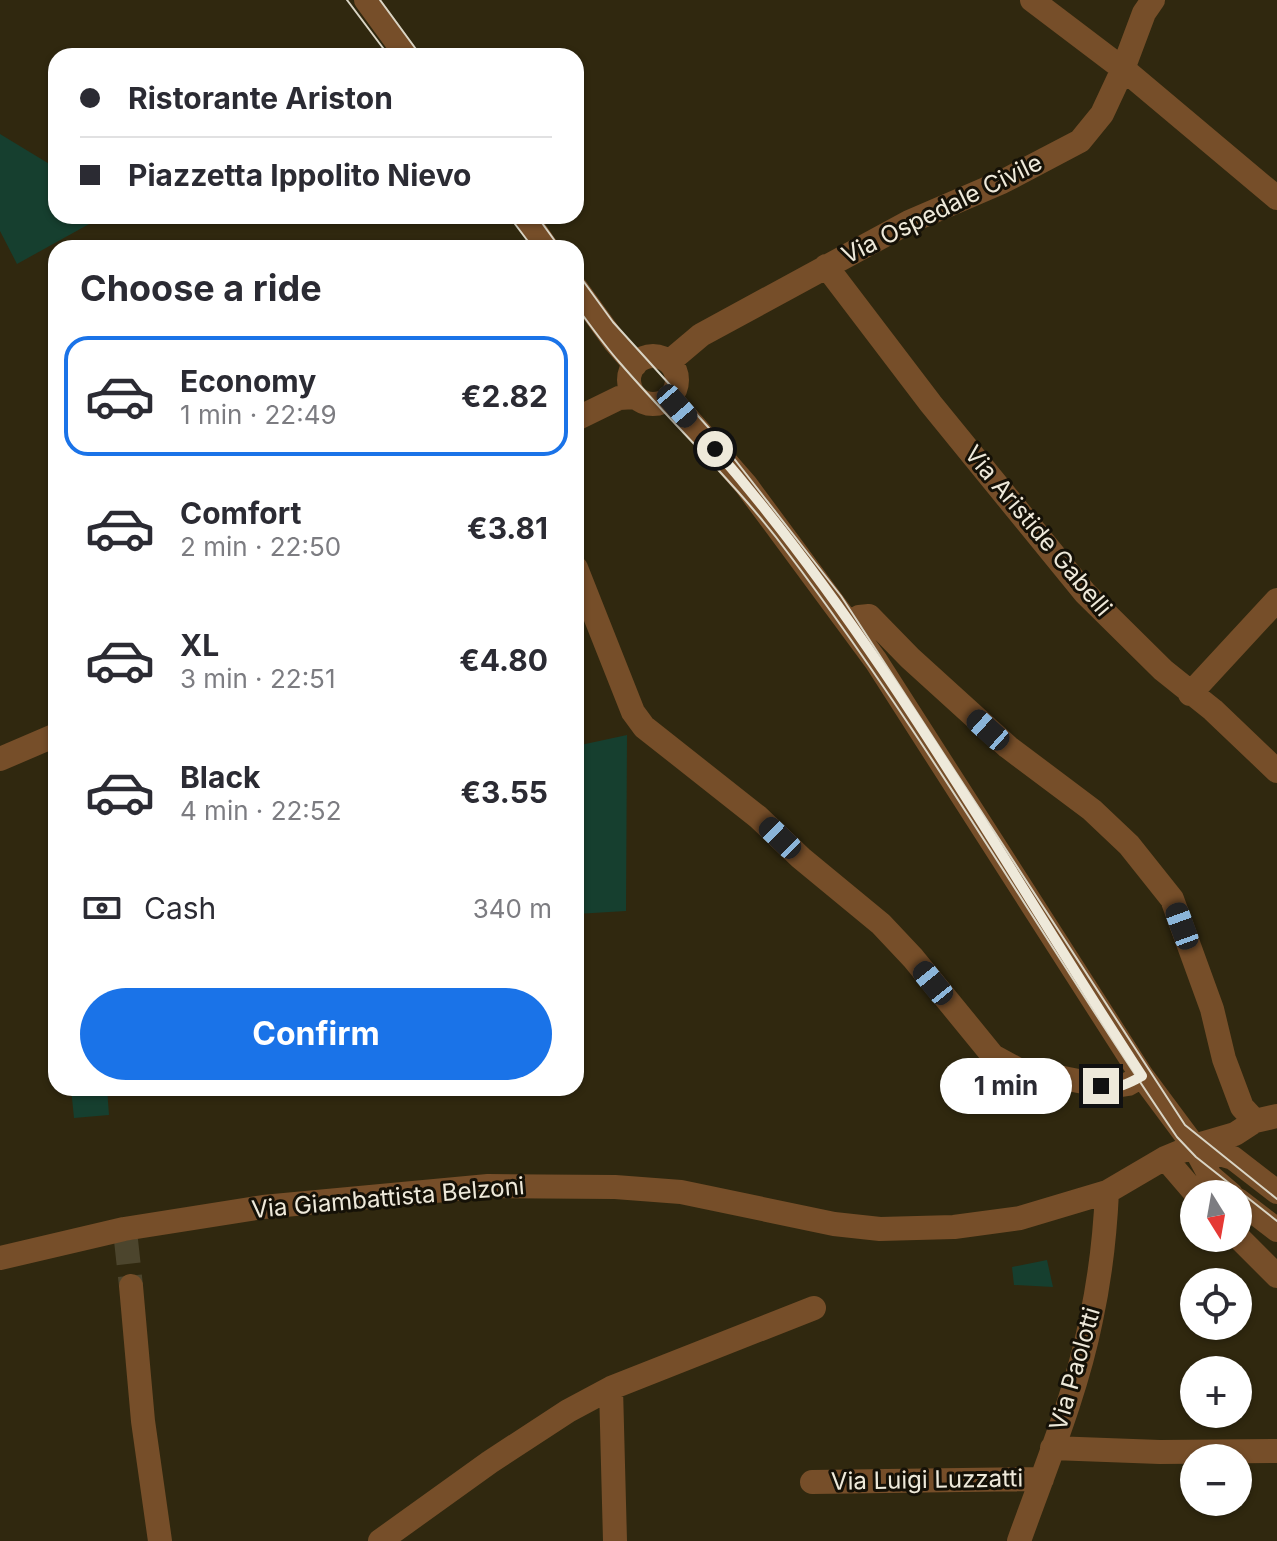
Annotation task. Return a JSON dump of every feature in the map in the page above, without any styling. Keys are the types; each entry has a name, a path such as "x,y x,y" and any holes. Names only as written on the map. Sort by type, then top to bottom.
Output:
{"street":[{"path":"366,0 401,48"},
{"path":"1032,0 1123,69 1277,198"},
{"name":"Via Ospedale Civile","path":"669,362 701,335 922,214 1002,182 1080,141 1102,114 1148,6"},
{"name":"Via Aristide Gabelli","path":"826,266 931,404 1085,593 1190,694 1213,710 1277,771"},
{"path":"584,299 635,365"},
{"path":"653,356 669,362 677,380 669,397 655,404 636,397 629,378 635,365 653,356"},
{"path":"584,415 619,398 636,397"},
{"path":"669,397 746,485 849,623 1142,1076 1194,1146 1215,1180"},
{"path":"584,588 633,712 644,727 758,817 801,858 881,924 913,958 993,1056 1017,1069 1109,1087 1128,1084 1142,1076"},
{"path":"1190,694 1277,600"},
{"path":"849,623 869,616 910,658 1008,747 1092,810 1129,845 1172,899 1212,1009 1224,1059 1242,1107 1266,1118"},
{"path":"0,759 48,746"},
{"name":"Via Giambattista Belzoni","path":"0,1258 277,1205 488,1186 615,1187 681,1192 834,1224 880,1229 914,1229 1020,1218 1107,1192 1165,1158 1235,1134 1266,1118"},
{"path":"1194,1146 1233,1158 1277,1192"},
{"path":"1165,1158 1184,1180"},
{"name":"Via Paolotti","path":"1019,1541 1079,1366 1091,1321 1103,1246 1107,1192"},
{"path":"1252,1211 1277,1230"},
{"path":"1252,1251 1277,1276"},
{"path":"131,1286 143,1421 160,1541"},
{"path":"380,1541 534,1432 611,1388 814,1308"},
{"path":"611,1388 615,1541"},
{"path":"1052,1448 1160,1452 1277,1451"},
{"name":"Via Luigi Luzzatti","path":"812,1482 1042,1479"}],"green space":[{"path":"0,134 48,163 48,224 89,224 60,240 48,240 48,247 17,264 0,231"},
{"path":"627,735 626,911 584,914 584,744"},
{"path":"72,1096 108,1096 109,1115 74,1118"},
{"path":"1047,1260 1053,1287 1014,1285 1012,1267"}],"tunnel":[{"path":"126,1240 131,1286"}],"tram line":[{"path":"347,0 383,48"},
{"path":"380,0 415,48"},
{"path":"515,224 527,240"},
{"path":"543,224 554,240"},
{"path":"584,282 613,322 718,438 841,596 1185,1125 1277,1199"},
{"path":"584,317 620,363 769,528 840,624 1177,1137 1196,1157 1277,1221"}],"route":[{"path":"715,449 746,485 876,661 1142,1076 1117,1087 1101,1086"}]}
